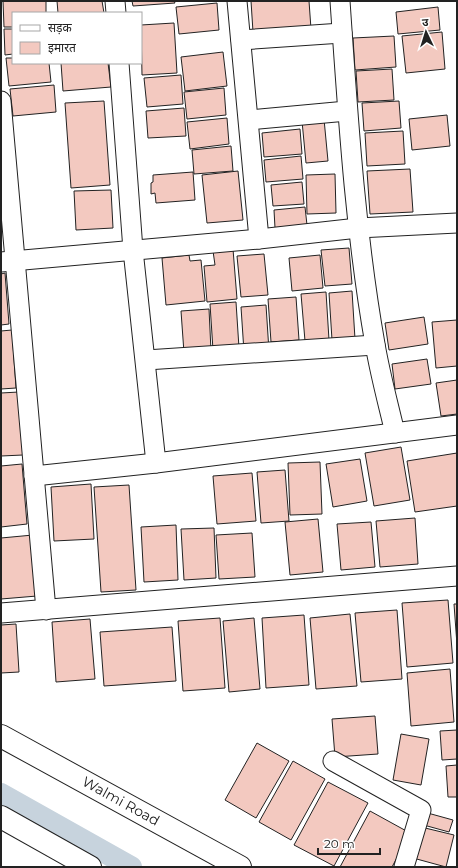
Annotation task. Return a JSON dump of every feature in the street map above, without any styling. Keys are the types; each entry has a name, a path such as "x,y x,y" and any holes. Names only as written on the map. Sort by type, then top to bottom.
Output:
{"street":[{"path":"115,1 116,12"},
{"path":"236,1 249,120 259,239"},
{"path":"340,1 347,111 358,228 375,345 395,433"},
{"path":"240,40 342,33"},
{"path":"120,64 133,250 156,464"},
{"path":"1,101 8,261 34,476 46,610"},
{"path":"249,120 347,111"},
{"path":"8,261 259,239 358,228 457,223"},
{"path":"146,360 375,345"},
{"path":"34,476 156,464 457,425"},
{"path":"1,613 457,576"},
{"name":"Walmi Road","path":"1,736 240,867"},
{"path":"333,761 421,810 404,867"},
{"path":"1,817 88,867"}],"building":[{"path":"3,1 46,1 46,12 12,12 12,27 4,27"},
{"path":"57,1 102,1 104,12 58,12"},
{"path":"132,1 174,1 175,3 133,6"},
{"path":"251,1 309,1 311,29 253,32"},
{"path":"217,3 219,30 179,34 176,7"},
{"path":"438,7 440,30 398,34 396,12"},
{"path":"174,23 177,73 142,75 142,25"},
{"path":"4,29 12,29 12,54 5,55"},
{"path":"442,32 445,69 406,73 402,36"},
{"path":"394,36 396,67 355,70 353,38"},
{"path":"223,52 227,86 185,91 181,57"},
{"path":"6,58 12,58 12,64 49,64 51,82 9,86"},
{"path":"61,64 108,64 111,87 63,91"},
{"path":"392,69 394,100 358,102 356,71"},
{"path":"181,75 183,104 147,107 144,78"},
{"path":"54,85 56,112 13,116 10,89"},
{"path":"224,88 226,115 187,119 184,92"},
{"path":"104,101 110,185 71,188 65,103"},
{"path":"399,101 401,128 364,131 362,103"},
{"path":"184,108 186,136 148,138 146,111"},
{"path":"447,115 450,146 412,150 409,119"},
{"path":"227,118 229,144 190,149 187,122"},
{"path":"324,119 328,161 306,163 302,121"},
{"path":"300,129 302,154 264,157 262,133"},
{"path":"403,131 405,164 367,166 365,133"},
{"path":"231,146 233,171 194,174 192,150"},
{"path":"301,156 303,179 266,182 264,160"},
{"path":"410,169 413,212 370,214 367,171"},
{"path":"238,171 243,220 207,223 202,175"},
{"path":"193,172 195,200 156,203 155,193 151,194 153,175"},
{"path":"335,174 336,213 307,214 306,175"},
{"path":"302,182 304,204 273,206 271,185"},
{"path":"111,190 113,228 76,230 74,191"},
{"path":"305,207 307,225 275,228 274,210"},
{"path":"349,248 352,284 325,286 321,250"},
{"path":"233,249 237,299 207,302 204,266 215,265 213,251"},
{"path":"264,254 268,295 241,297 237,256"},
{"path":"189,255 190,261 201,260 205,301 166,305 162,258"},
{"path":"320,255 323,288 292,291 289,258"},
{"path":"5,273 9,324 1,325 1,274"},
{"path":"352,291 355,339 332,340 329,293"},
{"path":"326,292 329,340 305,341 301,294"},
{"path":"296,297 299,340 271,342 268,299"},
{"path":"236,302 239,348 213,350 210,304"},
{"path":"266,305 269,351 244,352 241,307"},
{"path":"209,309 211,351 184,353 181,311"},
{"path":"424,317 428,344 389,350 385,323"},
{"path":"457,320 457,366 436,368 432,322"},
{"path":"12,330 16,388 1,389 1,331"},
{"path":"427,359 431,384 395,389 392,364"},
{"path":"457,380 457,414 441,416 436,383"},
{"path":"19,392 23,455 1,456 1,393"},
{"path":"401,447 410,500 374,506 365,453"},
{"path":"457,453 457,506 415,512 407,461"},
{"path":"360,459 367,501 333,507 326,464"},
{"path":"320,462 322,514 290,515 288,463"},
{"path":"22,464 27,524 1,527 1,466"},
{"path":"285,470 289,521 261,523 257,472"},
{"path":"252,473 256,521 217,524 213,476"},
{"path":"91,484 94,539 54,541 51,487"},
{"path":"129,485 136,590 101,592 94,487"},
{"path":"415,518 418,564 380,567 376,521"},
{"path":"318,519 323,572 290,575 285,522"},
{"path":"371,522 375,567 341,570 337,524"},
{"path":"176,525 178,580 144,582 141,527"},
{"path":"214,528 216,578 184,580 181,529"},
{"path":"252,533 255,577 219,579 216,535"},
{"path":"33,535 37,596 1,599 1,538"},
{"path":"448,600 453,663 407,667 402,603"},
{"path":"454,604 457,604 457,645"},
{"path":"397,610 402,679 361,682 355,613"},
{"path":"350,614 357,686 316,689 310,618"},
{"path":"304,615 309,685 266,688 262,618"},
{"path":"220,618 225,688 183,691 178,621"},
{"path":"254,618 260,689 229,692 223,621"},
{"path":"90,619 95,679 56,682 52,622"},
{"path":"16,624 19,672 1,673 1,625"},
{"path":"172,627 176,681 104,686 100,632"},
{"path":"450,669 454,722 411,726 407,673"},
{"path":"375,716 378,754 335,757 332,719"},
{"path":"457,730 457,759 442,760 440,731"},
{"path":"401,734 429,739 421,785 393,780"},
{"path":"257,743 289,761 256,818 225,800"},
{"path":"293,761 325,779 291,840 259,822"},
{"path":"457,765 457,797 448,797 446,766"},
{"path":"328,782 368,803 334,866 294,845"},
{"path":"370,811 410,833 392,867 340,867"},
{"path":"424,812 453,820 449,832 420,824"},
{"path":"421,827 454,835 446,867 413,858"}],"waterway":[{"path":"1,794 131,867"}]}
